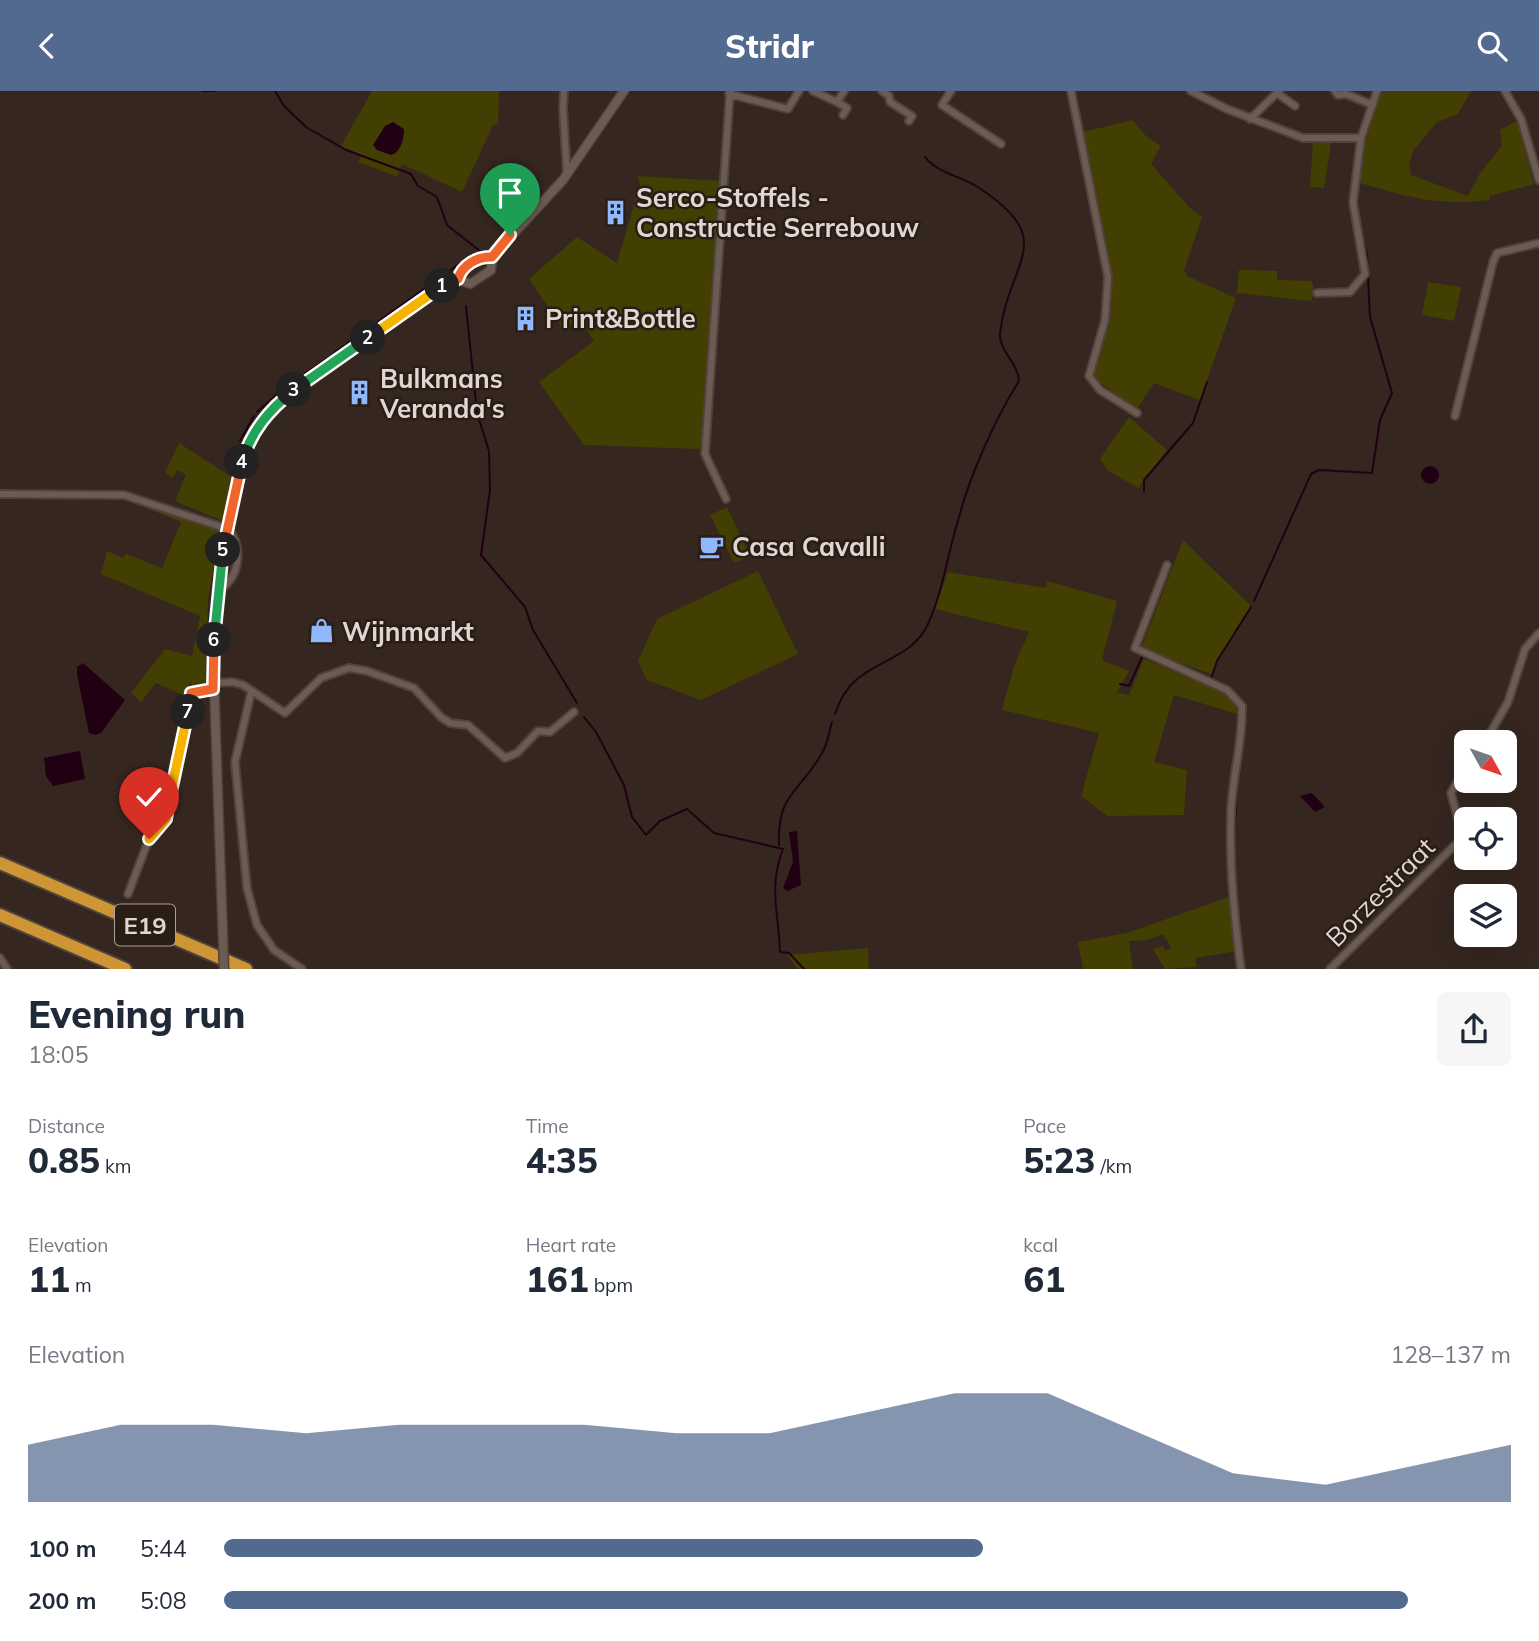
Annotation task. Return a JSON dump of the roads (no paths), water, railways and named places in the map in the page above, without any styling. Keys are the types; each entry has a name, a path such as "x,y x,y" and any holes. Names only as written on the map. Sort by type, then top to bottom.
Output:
{"highway":[{"name":"E19","path":"0,863 246,969"},
{"name":"E19","path":"0,915 125,969"}],"street":[{"path":"565,91 564,162 567,174"},
{"path":"224,969 213,686 218,590 228,529 248,446 256,428 274,405 443,285 458,279 470,284 491,270 492,257 567,174 624,91"},
{"path":"726,499 705,454 729,92 788,109 799,91"},
{"path":"813,91 847,108 843,115"},
{"path":"837,102 844,91"},
{"path":"882,91 889,96 890,102 912,116 909,121"},
{"path":"951,91 942,105 1001,144"},
{"path":"1071,91 1108,277 1105,320 1089,376 1100,390 1137,413"},
{"path":"1191,91 1250,118 1309,139 1361,138"},
{"path":"1335,91 1338,95 1346,94 1373,104"},
{"path":"1317,293 1350,292 1365,274 1353,202 1361,138 1377,91"},
{"path":"1505,91 1521,119 1539,180"},
{"path":"1250,118 1278,92 1294,106"},
{"path":"1455,416 1497,253 1539,243"},
{"path":"458,279 460,272 478,258 492,257"},
{"path":"0,494 124,495 228,529 236,537 238,551 233,577 227,587 218,590"},
{"path":"1167,565 1135,648 1227,689 1242,706 1231,814 1230,856 1232,903 1241,969"},
{"path":"1492,730 1508,702 1525,649 1539,633"},
{"path":"128,894 149,839 166,819 191,693 233,682 251,693 259,694 285,713 321,678 349,668 367,671 414,688 441,717 450,723 468,725 505,758 517,753 538,731 550,732 573,712"},
{"path":"251,693 235,762 247,888 257,925 274,950 302,969"},
{"name":"Borzestraat","path":"1331,969 1458,842 1461,831 1451,793 1454,788"},
{"path":"0,958 8,969"}],"waterway":[{"path":"202,91 215,91"},
{"path":"275,91 284,106 306,127 346,150 411,174 418,186 437,197 447,225 480,251"},
{"path":"1359,182 1363,145 1380,91"},
{"path":"835,714 843,695 854,682 907,649 919,638 928,624 938,598 970,483 993,429 1019,381 1000,340 1005,308 1023,252 1023,237 1017,221 1002,205 976,186 943,171 925,157"},
{"path":"1357,197 1358,216"},
{"path":"1254,601 1311,474 1319,470 1372,473 1380,420 1392,393 1370,317 1367,255 1360,228"},
{"path":"443,276 471,255"},
{"path":"334,353 434,282"},
{"path":"466,306 477,413 489,451 490,490 481,555 525,607 533,630 577,703"},
{"path":"363,348 389,329"},
{"path":"332,370 357,353"},
{"path":"257,412 282,390 326,359"},
{"path":"307,388 323,377"},
{"path":"1144,492 1144,480 1193,423 1207,382"},
{"path":"264,426 276,412 301,393"},
{"path":"240,441 254,416"},
{"path":"1211,679 1217,661 1251,607"},
{"path":"1516,667 1521,653"},
{"path":"1120,684 1129,686 1143,655 1153,660"},
{"path":"1215,681 1230,688 1244,703"},
{"path":"584,717 596,732 624,785 632,817 646,835 660,821 687,809 714,833 783,849 775,889 780,952 789,953 804,969"},
{"path":"779,845 779,827 786,803 822,753 832,722"},
{"path":"1234,846 1237,782"},
{"path":"1450,806 1454,819"},
{"path":"1427,868 1432,863"},
{"path":"1358,936 1400,894"},
{"path":"1326,969 1354,940"}],"place":[{"name":"Serco-Stoffels - Constructie Serrebouw","path":"616,212"},
{"name":"Print&Bottle","path":"525,318"},
{"name":"Bulkmans Veranda's","path":"360,393"},
{"name":"Casa Cavalli","path":"712,546"},
{"name":"Wijnmarkt","path":"322,631"}]}
